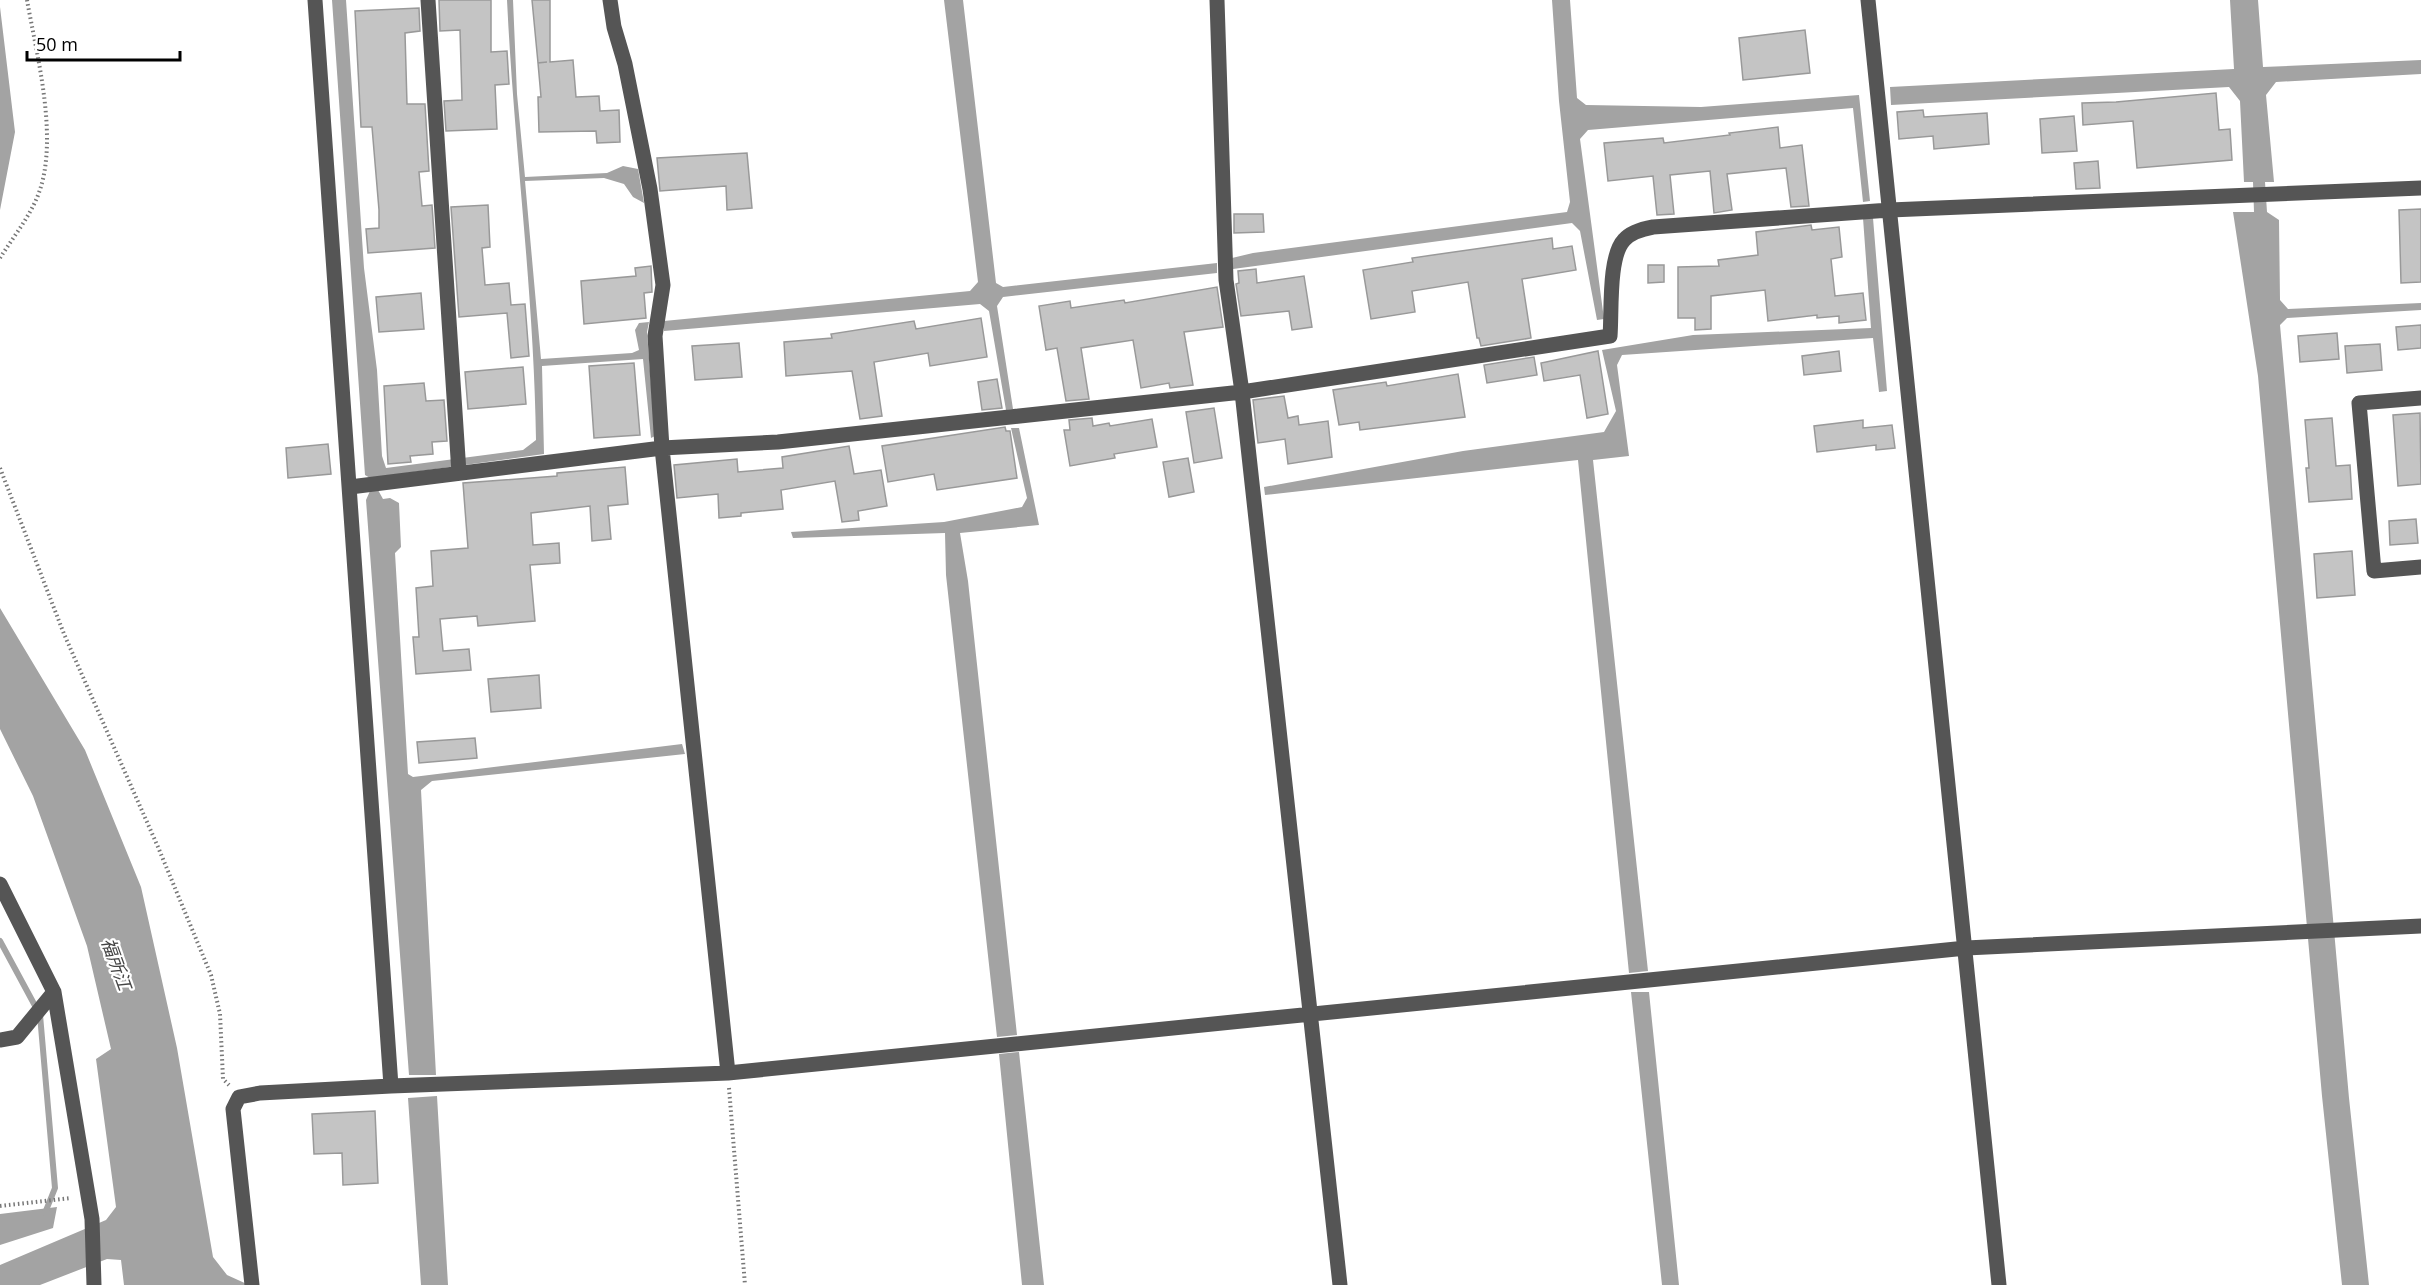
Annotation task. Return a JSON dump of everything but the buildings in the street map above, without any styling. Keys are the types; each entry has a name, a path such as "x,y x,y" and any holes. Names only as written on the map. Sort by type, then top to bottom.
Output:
{"street":[{"path":"315,0 391,1086"},
{"path":"428,0 459,473"},
{"path":"610,0 650,189 663,285 655,336 662,448 728,1073"},
{"path":"1217,0 1226,280 1242,392 1340,1285"},
{"path":"1868,0 1999,1285"},
{"path":"350,487 662,448 778,442 1242,392 1610,336 1615,260 1622,241 1637,230 1653,226 1890,210 2421,188"},
{"path":"2421,398 2359,403 2374,572 2421,567"},
{"path":"0,884 54,992 92,1219 93,1278"},
{"path":"252,1282 233,1109 239,1097 260,1093 728,1073 1966,948 2421,926"},
{"path":"0,1040 16,1037 25,1029 54,992"}],"path":[{"path":"0,258 37,199 47,155 44,95 27,0"},
{"path":"0,468 64,634 158,847 211,975 220,1014 223,1079 239,1097"},
{"path":"728,1073 745,1285"},
{"path":"0,1206 60,1199"}],"water":[{"path":"332,0 346,0 364,268 377,370 382,456 386,468 523,450 536,440 532,330 507,0 513,0 517,94 525,177 607,173 623,166 638,169 644,203 633,197 624,184 604,178 525,181 541,359 632,353 639,350 635,330 639,323 649,322 647,332 655,436 651,438 643,359 542,366 544,454 370,478 365,475"},
{"path":"944,0 963,0 996,283 1003,287 1217,263 1217,273 1003,297 997,306 1013,409 1006,410 989,311 980,304 664,331 664,321 970,291 978,282"},
{"path":"1552,0 1570,0 1577,98 1586,105 1701,107 1859,95 1870,201 1863,202 1853,108 1588,130 1580,139 1604,319 1597,320 1580,231 1572,223 1233,269 1232,258 1253,253 1567,212 1570,202 1559,101"},
{"path":"2230,0 2258,0 2263,67 2421,60 2421,74 2276,82 2266,95 2274,182 2265,182 2267,212 2279,220 2280,300 2288,309 2421,303 2421,310 2287,318 2280,325 2349,1098 2369,1285 2342,1285 2322,1096 2258,376 2233,212 2254,212 2253,182 2244,182 2240,101 2229,87 1891,105 1890,87 2234,69"},
{"path":"0,7 15,132 0,210"},
{"path":"1863,218 1873,218 1887,391 1879,392 1873,338 1622,355 1617,365 1629,456 1593,460 1648,971 1629,973 1578,460 1265,495 1264,487 1463,451 1604,432 1616,411 1602,350 1693,335 1871,328"},
{"path":"1011,428 1019,428 1039,525 960,533 968,581 1017,1035 997,1037 946,575 945,533 793,538 791,532 944,522 1022,507 1027,498"},
{"path":"378,490 383,499 390,498 399,503 401,547 395,553 408,774 413,777 682,744 685,754 432,781 421,790 436,1075 409,1075 366,500 370,491"},
{"name":"福所江","path":"0,608 85,750 141,887 177,1048 213,1257 227,1275 249,1285 124,1285 121,1260 107,1259 40,1285 0,1285 0,1265 106,1220 116,1207 96,1059 111,1049 87,946 33,796 0,729"},
{"path":"1631,992 1649,992 1679,1285 1662,1285"},
{"path":"1019,1052 1044,1285 1022,1285 999,1054"},
{"path":"437,1096 448,1285 421,1285 408,1098"},
{"path":"57,1207 53,1228 0,1245 0,1214"}],"waterway":[{"path":"0,941 40,1015 55,1188 45,1213"}]}
